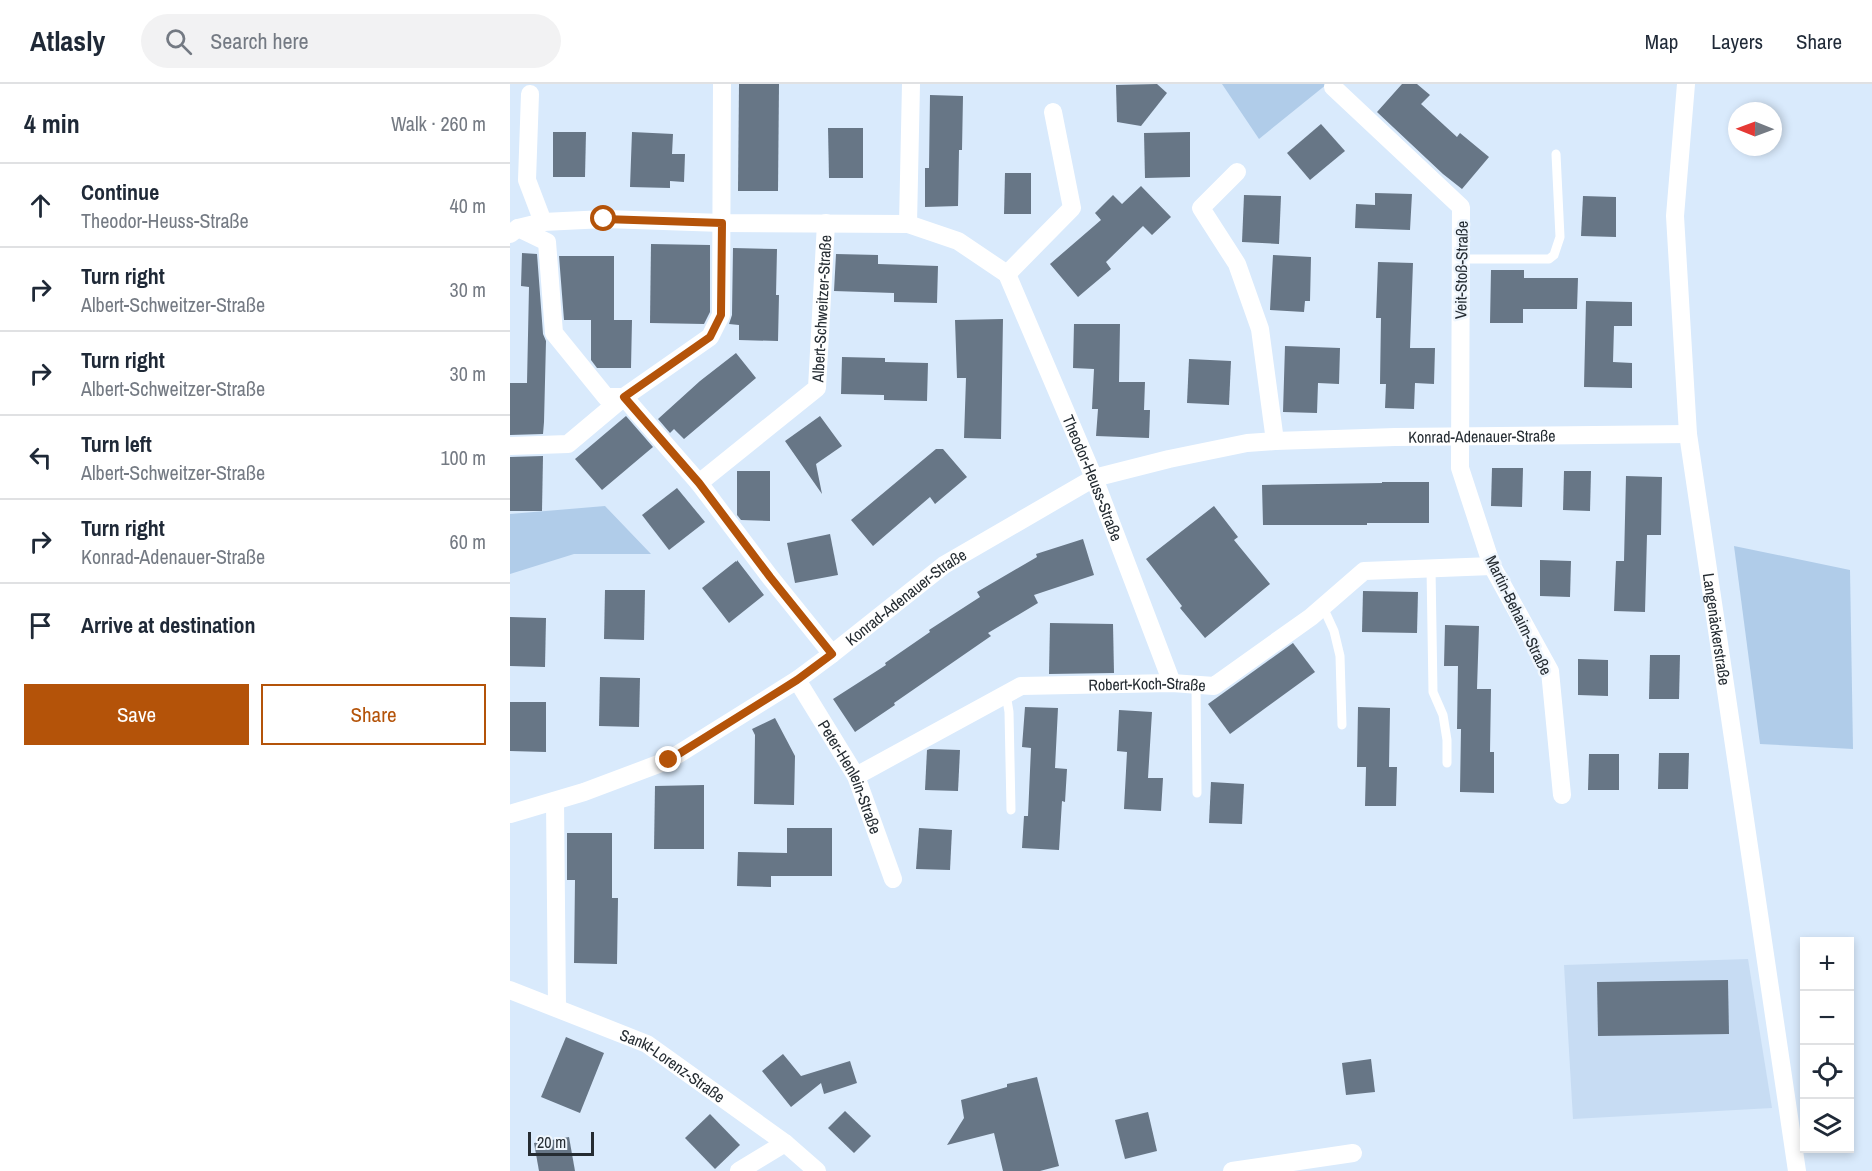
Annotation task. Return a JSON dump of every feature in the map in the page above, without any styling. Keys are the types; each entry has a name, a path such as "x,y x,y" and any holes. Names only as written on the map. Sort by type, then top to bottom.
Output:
{"street":[{"path":"510,446 568,444 624,397 710,337 721,315 722,84"},
{"path":"908,225 911,84"},
{"name":"Langenäckerstraße","path":"1686,84 1675,216 1688,434 1797,1171"},
{"name":"Veit-Stoß-Straße","path":"1333,87 1461,207 1459,437"},
{"path":"530,94 528,180 543,222"},
{"path":"514,231 543,222 604,219 908,225 958,241 1007,274 1072,208 1053,112"},
{"path":"1237,172 1201,208 1237,264 1260,329 1275,441"},
{"name":"Albert-Schweitzer-Straße","path":"699,483 817,388 826,223"},
{"path":"514,231 547,242 554,333 606,397 624,397 699,483 832,654"},
{"name":"Theodor-Heuss-Straße","path":"1007,274 1094,478 1172,683"},
{"name":"Konrad-Adenauer-Straße","path":"510,814 584,792 669,760 797,680 944,565 1094,478 1236,445 1275,441 1395,437 1688,434"},
{"name":"Martin-Behaim-Straße","path":"1459,437 1460,468 1492,566 1550,671 1562,795"},
{"name":"Robert-Koch-Straße","path":"856,776 1021,686 1172,683 1214,686 1323,607 1364,571 1492,566"},
{"name":"Peter-Henlein-Straße","path":"797,680 856,776 893,879"},
{"path":"555,801 556,1007"},
{"name":"Sankt-Lorenz-Straße","path":"510,990 647,1044 785,1143 817,1171"},
{"path":"739,1171 785,1143"},
{"path":"1232,1171 1353,1153"}],"lane":[{"path":"1461,259 1549,259 1554,255 1560,237 1556,154"},
{"path":"1431,568 1433,693 1443,715 1447,740 1447,763"},
{"path":"1323,607 1334,631 1340,656 1342,725"},
{"path":"1196,684 1197,793"},
{"path":"1006,694 1009,712 1011,810"}],"shaded area":[{"path":"1222,84 1327,84 1259,139"},
{"path":"605,506 651,554 574,554 510,574 510,514"},
{"path":"1734,546 1850,570 1853,749 1760,744"},
{"path":"1748,959 1772,1108 1573,1119 1564,965"}],"building":[{"path":"739,84 779,84 778,191 738,191"},
{"path":"1157,84 1167,93 1141,126 1117,122 1116,85"},
{"path":"1402,84 1417,84 1430,95 1421,104 1457,137 1460,133 1489,157 1462,189 1377,112"},
{"path":"930,95 963,96 958,206 925,207 925,168 929,168"},
{"path":"1321,124 1345,151 1310,180 1287,153"},
{"path":"828,128 863,128 863,178 829,178"},
{"path":"553,132 586,132 585,177 553,177"},
{"path":"632,132 673,134 672,154 685,154 684,182 670,181 670,188 630,187"},
{"path":"1190,132 1190,177 1145,178 1144,133"},
{"path":"1005,173 1031,173 1031,214 1004,214"},
{"path":"1141,186 1171,217 1152,235 1143,226 1106,262 1111,269 1078,297 1050,264 1101,220 1095,213 1113,195 1122,204"},
{"path":"1375,193 1412,194 1410,230 1355,228 1356,204 1375,205"},
{"path":"1244,195 1281,196 1279,244 1242,242"},
{"path":"1583,196 1616,197 1616,237 1581,236"},
{"path":"651,244 710,245 710,312 704,324 650,323"},
{"path":"733,248 777,249 778,341 739,340 739,325 729,324 732,315"},
{"path":"522,253 537,254 543,334 546,341 544,422 543,434 510,435 510,383 527,383 529,287 521,286"},
{"path":"836,254 878,255 878,264 938,266 937,303 894,302 894,293 834,291"},
{"path":"1273,255 1311,257 1310,301 1305,301 1304,312 1270,310"},
{"path":"559,256 614,256 614,320 632,320 631,368 597,368 591,360 591,320 564,320"},
{"path":"1378,262 1413,263 1410,348 1435,348 1434,384 1415,383 1414,409 1385,408 1386,384 1380,384 1381,318 1376,318"},
{"path":"1491,270 1524,270 1524,278 1578,278 1577,309 1523,309 1523,323 1490,323"},
{"path":"1586,301 1632,302 1632,326 1614,326 1613,362 1632,363 1632,388 1584,387"},
{"path":"1003,319 1001,439 964,438 966,378 957,378 955,320"},
{"path":"1074,324 1120,324 1119,382 1145,382 1144,410 1150,410 1149,438 1096,436 1098,409 1092,409 1094,369 1073,368"},
{"path":"1285,346 1340,348 1339,384 1318,383 1317,413 1283,412"},
{"path":"736,353 756,378 684,439 674,429 670,433 658,419 700,381"},
{"path":"842,357 885,358 885,362 928,363 927,401 884,400 884,395 841,394"},
{"path":"1189,359 1231,361 1229,405 1187,403"},
{"path":"626,416 653,447 602,490 575,459"},
{"path":"820,416 842,446 816,464 822,494 785,441"},
{"path":"936,449 943,449 967,477 935,504 930,497 873,546 851,520"},
{"path":"543,456 542,511 510,511 510,457"},
{"path":"1492,468 1523,468 1522,507 1491,506"},
{"path":"737,471 770,471 770,521 741,520 737,515"},
{"path":"1564,471 1591,471 1590,511 1563,510"},
{"path":"1626,476 1662,477 1661,535 1647,535 1645,612 1614,611 1616,561 1624,561"},
{"path":"1429,482 1429,523 1263,525 1262,485"},
{"path":"677,488 705,522 669,550 642,515"},
{"path":"1214,506 1238,537 1234,540 1270,584 1205,638 1180,608 1182,606 1146,559"},
{"path":"830,534 838,575 795,583 787,543"},
{"path":"1083,539 1094,575 1034,595 1038,603 988,633 991,636 855,732 833,699 886,665 885,663 930,632 929,630 980,597 977,592 1037,557 1036,554"},
{"path":"737,560 764,595 729,623 702,588"},
{"path":"1540,560 1571,561 1570,597 1540,596"},
{"path":"605,590 645,590 644,640 604,639"},
{"path":"1363,591 1418,592 1417,633 1362,632"},
{"path":"510,617 546,618 545,667 510,666"},
{"path":"1050,623 1113,624 1114,673 1049,674"},
{"path":"1445,625 1479,626 1477,689 1491,689 1490,752 1494,752 1494,793 1460,792 1461,729 1457,729 1458,666 1444,666"},
{"path":"1293,643 1315,672 1230,734 1208,704"},
{"path":"1650,655 1680,655 1679,699 1649,699"},
{"path":"1578,659 1608,660 1608,696 1578,695"},
{"path":"600,677 640,678 639,727 599,726"},
{"path":"510,702 546,702 546,752 510,751"},
{"path":"1025,707 1058,708 1055,768 1067,769 1065,802 1062,801 1059,850 1022,848 1024,816 1028,816 1031,748 1022,747"},
{"path":"1358,707 1390,708 1389,767 1397,767 1396,806 1365,806 1366,767 1357,767"},
{"path":"1119,710 1152,712 1148,778 1163,778 1161,811 1124,809 1127,752 1117,751"},
{"path":"775,718 795,756 794,805 754,804 755,735 752,729"},
{"path":"927,750 960,750 958,791 925,790"},
{"path":"1659,753 1689,753 1688,789 1658,789"},
{"path":"1589,754 1619,754 1619,790 1588,790"},
{"path":"1211,782 1244,784 1242,824 1209,823"},
{"path":"704,785 704,849 654,849 655,786"},
{"path":"787,828 832,828 832,876 771,876 771,887 737,886 738,852 787,853"},
{"path":"919,828 952,830 950,870 916,869"},
{"path":"567,833 612,833 612,898 618,898 617,964 574,963 575,880 567,880"},
{"path":"1728,980 1729,1034 1598,1036 1597,982"},
{"path":"566,1037 604,1053 580,1113 541,1097"},
{"path":"783,1054 801,1076 850,1061 857,1083 824,1094 821,1083 791,1107 762,1071"},
{"path":"1371,1059 1375,1092 1346,1095 1342,1063"},
{"path":"1037,1077 1059,1166 1040,1171 1003,1171 994,1133 947,1145 964,1118 961,1100 1007,1087 1007,1084"},
{"path":"845,1111 871,1136 854,1153 828,1128"},
{"path":"1148,1112 1157,1151 1125,1159 1115,1120"},
{"path":"710,1114 740,1145 715,1169 685,1138"},
{"path":"569,1137 575,1171 539,1171 534,1143"}],"route":[{"path":"604,219 722,223 721,315 710,337 624,397 699,483 832,654 797,680 669,760"}]}
